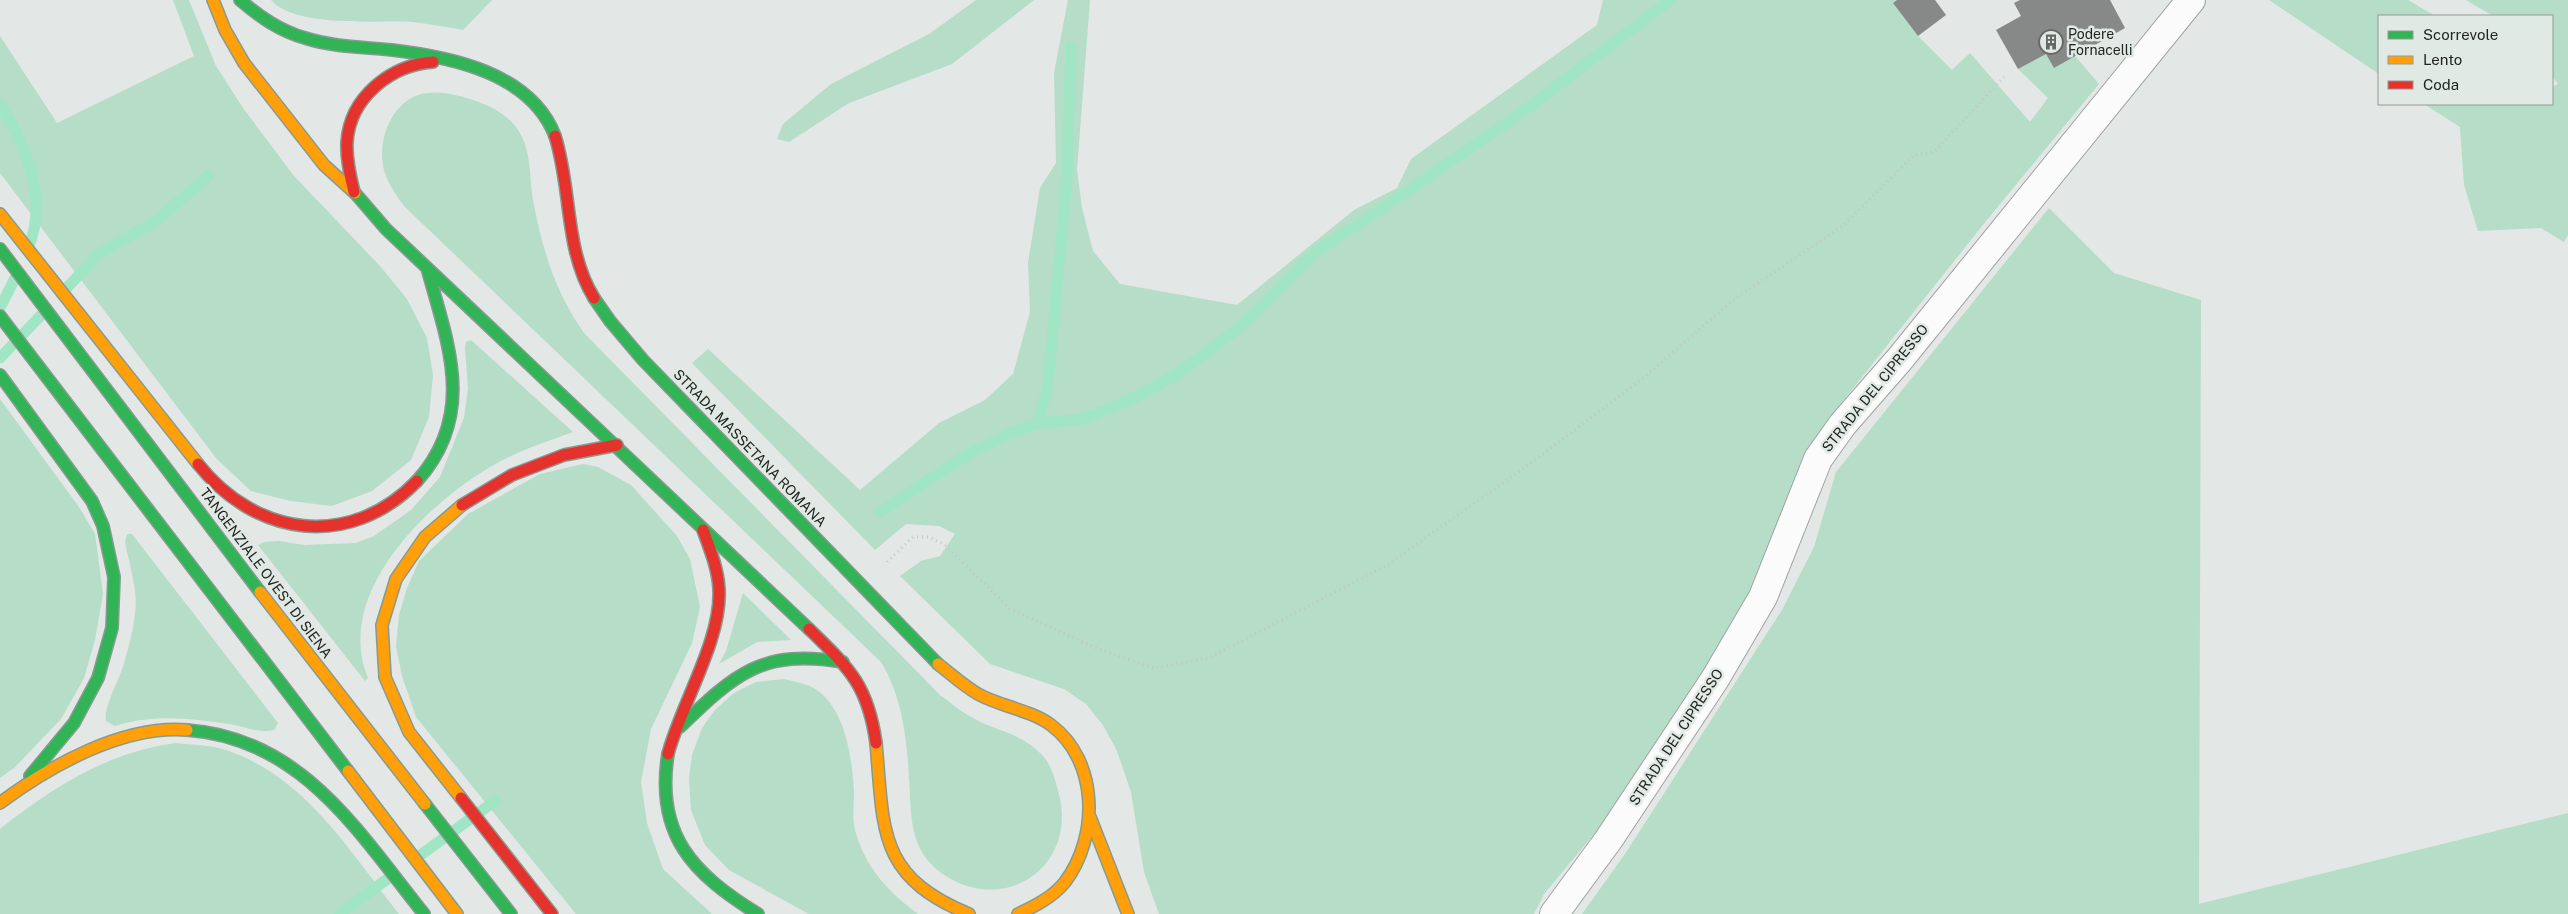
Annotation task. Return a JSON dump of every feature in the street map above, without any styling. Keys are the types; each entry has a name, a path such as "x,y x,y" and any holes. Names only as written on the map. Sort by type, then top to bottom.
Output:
{"main road":[{"path":"213,0 224,30 257,81 324,165 354,192 386,229 617,445 843,662 855,677 866,698 870,712 883,807 897,859 909,878 927,893 969,914"},
{"name":"STRADA MASSETANA ROMANA","path":"240,0 259,18 306,40 320,44 402,52 452,62 505,81 531,97 544,112 558,137 569,230 577,261 587,286 601,310 654,372 864,585 938,664 965,686 994,702 1030,714 1059,731 1070,745 1084,770 1090,817 1128,914"},
{"name":"STRADA MASSETANA ROMANA","path":"354,192 347,152 348,134 356,111 370,92 385,78 412,65 428,62 452,62"},
{"path":"0,214 197,465 234,502 261,516 307,528 344,524 367,518 382,510 408,491 431,464 448,428 452,413 452,367 427,268"},
{"name":"TANGENZIALE OVEST DI SIENA","path":"0,249 292,632 511,914"},
{"path":"0,316 457,914"},
{"path":"0,375 92,501 101,520 115,571 113,623 99,674 86,704 68,730 22,786"},
{"path":"552,914 409,732 388,694 382,658 384,614 393,581 411,553 433,528 459,506 496,483 553,457 590,448 617,445"},
{"path":"700,524 717,570 719,600 706,649 674,733 667,757 665,798 676,838 696,869 709,882 758,914"},
{"path":"674,733 717,691 751,670 767,663 803,656 843,662"},
{"path":"0,803 22,786 102,745 128,736 167,729 185,729 227,736 272,755 314,784 338,808 424,914"},
{"name":"STRADA MASSETANA ROMANA","path":"1018,914 1041,902 1065,882 1082,848 1090,817"}],"street":[{"name":"STRADA DEL CIPRESSO","path":"1554,914 1609,839 1715,679 1763,597 1818,459 1843,424 1899,360 2191,0"}],"path":[{"path":"864,585 913,537 928,537 945,545 1010,609 1100,650 1153,668 1209,658 1389,564 1539,457 1642,380 1748,289 1844,225 1914,155 1934,152 2004,78"}],"green space":[{"path":"173,0 189,0 216,66 243,108 294,176 380,266 407,299 427,338 433,375 429,417 411,460 372,491 332,506 291,501 251,491 216,458 0,173 0,36 57,123 194,56"},
{"path":"271,0 492,0 463,30 413,22 359,22 317,19 283,9"},
{"path":"976,0 1034,0 952,64 849,103 789,142 777,139 783,124 831,84 929,34"},
{"path":"1068,0 1090,0 1077,170 1082,208 1093,251 1120,284 1237,305 1354,210 1397,188 1411,159 1597,25 1603,0 1897,0 1893,3 1918,36 1952,70 1970,53 2030,122 2048,98 2018,69 2046,54 2054,68 2075,56 2099,84 1986,221 1827,421 1805,455 1779,518 1772,550 1755,590 1710,666 1599,828 1544,894 1534,914 1159,914 1144,872 1131,792 1117,751 1103,725 1086,704 1064,689 990,664 900,576 921,561 940,556 955,534 939,526 906,524 875,550 692,363 708,349 860,490 939,423 985,400 1013,374 1030,312 1028,263 1040,188 1056,163 1054,73"},
{"path":"2269,0 2408,0 2433,15 2378,15 2378,73"},
{"path":"2466,0 2568,0 2568,235 2564,242 2541,228 2478,231 2464,185 2460,127 2426,105 2553,105 2553,86 2558,84 2553,77 2553,15 2491,15"},
{"path":"424,93 445,93 474,100 493,108 509,120 521,135 529,162 533,200 546,254 566,304 585,334 940,695 971,717 1026,742 1043,756 1056,782 1062,816 1059,839 1049,859 1035,874 1017,885 996,889 973,887 949,878 924,856 915,835 911,816 907,748 899,703 881,662 405,207 395,194 384,170 382,159 384,137 388,126 393,116 408,100"},
{"path":"2049,208 2114,273 2201,300 2199,904 2568,813 2568,914 1582,914 1625,854 1782,610 1814,547 1836,472"},
{"path":"471,340 573,432 522,451 492,466 466,483 440,503 392,555 374,584 363,615 361,646 368,678 365,681 258,545 264,542 279,541 304,545 356,543 374,536 411,510 440,477 464,418 468,388 465,348 466,342"},
{"path":"0,399 79,507 95,534 103,594 95,640 84,678 61,719 15,767 0,778"},
{"path":"583,464 598,467 631,485 677,536 690,559 700,607 692,643 651,729 641,782 647,823 663,869 712,914 576,914 416,717 402,676 396,646 399,615 407,588 419,561 468,514 540,474"},
{"path":"127,534 132,534 278,723 274,730 257,730 229,724 172,718 143,720 115,726 106,721 107,708 123,667 135,617 135,591 125,542"},
{"path":"743,593 791,640 757,642 719,664 726,651"},
{"path":"784,679 810,686 822,694 839,718 851,763 854,821 859,843 871,867 887,887 918,914 809,914 729,870 705,845 691,810 689,778 692,755 702,728 715,710 734,693 756,682"},
{"path":"176,743 209,746 229,751 257,764 282,780 325,820 399,914 0,914 0,829 40,799 104,763 127,754"}],"building":[{"path":"1897,0 1935,0 1946,15 1918,36 1893,3"},
{"name":"Podere Fornacelli","path":"2020,0 2110,0 2125,28 2054,68 2046,54 2018,69 1996,30 2021,16 2014,3"}],"waterway":[{"path":"880,512 967,455 1008,434 1038,423 1085,419 1142,394 1179,373 1241,326 1315,252 1405,193 1528,108 1670,0"},
{"path":"1038,423 1048,385 1067,178 1071,47"},
{"path":"0,104 18,137 32,173 36,211 34,229 28,248"},
{"path":"61,294 100,253 156,221 209,175"},
{"path":"0,308 18,272"},
{"path":"0,358 47,309"},
{"path":"415,859 495,801"},
{"path":"340,914 394,874"}],"traffic: fast":[{"path":"240,0 271,23 287,32 305,38 337,45 415,53 463,64 487,72 508,83 528,97 544,115 555,136"},
{"path":"355,193 386,229 809,629"},
{"path":"0,249 260,592"},
{"path":"417,481 436,456 447,430 452,404 449,351 427,268"},
{"path":"594,298 610,321 643,360 938,664"},
{"path":"0,316 348,771"},
{"path":"0,375 92,501 103,526 114,577 112,628 98,678 74,723 30,776"},
{"path":"680,727 718,692 752,669 791,659 843,662"},
{"path":"187,730 228,737 263,751 295,770 351,822 424,914"},
{"path":"668,754 665,782 667,808 674,830 684,849 715,884 758,914"},
{"path":"425,804 511,914"}],"traffic: slow":[{"path":"213,0 225,30 244,63 324,165 355,193"},
{"path":"0,214 198,464"},
{"path":"461,798 409,732 385,677 382,625 396,579 425,537 462,505"},
{"path":"260,592 425,804"},
{"path":"938,664 978,694 1034,716 1051,725 1067,740 1078,758 1085,779 1089,800 1088,822 1084,844 1076,864 1065,882 1055,892 1018,914"},
{"path":"0,803 42,775 89,750 138,734 163,730 187,730"},
{"path":"876,743 885,825 891,847 901,866 917,883 939,899 969,914"},
{"path":"348,771 457,914"},
{"path":"1090,817 1128,914"}],"traffic: jam":[{"path":"354,192 347,142 350,126 356,111 375,86 388,77 402,69 417,64 433,62"},
{"path":"555,136 564,177 573,239 584,279 594,298"},
{"path":"462,505 512,475 564,455 617,445"},
{"path":"198,464 221,488 247,507 274,519 303,526 333,525 362,518 390,503 417,481"},
{"path":"668,754 708,650 718,609 719,589 717,574 703,530"},
{"path":"809,629 846,667 862,692 868,706 876,743"},
{"path":"461,798 552,914"}],"place":[{"name":"Podere Fornacelli","path":"2051,42"}]}
